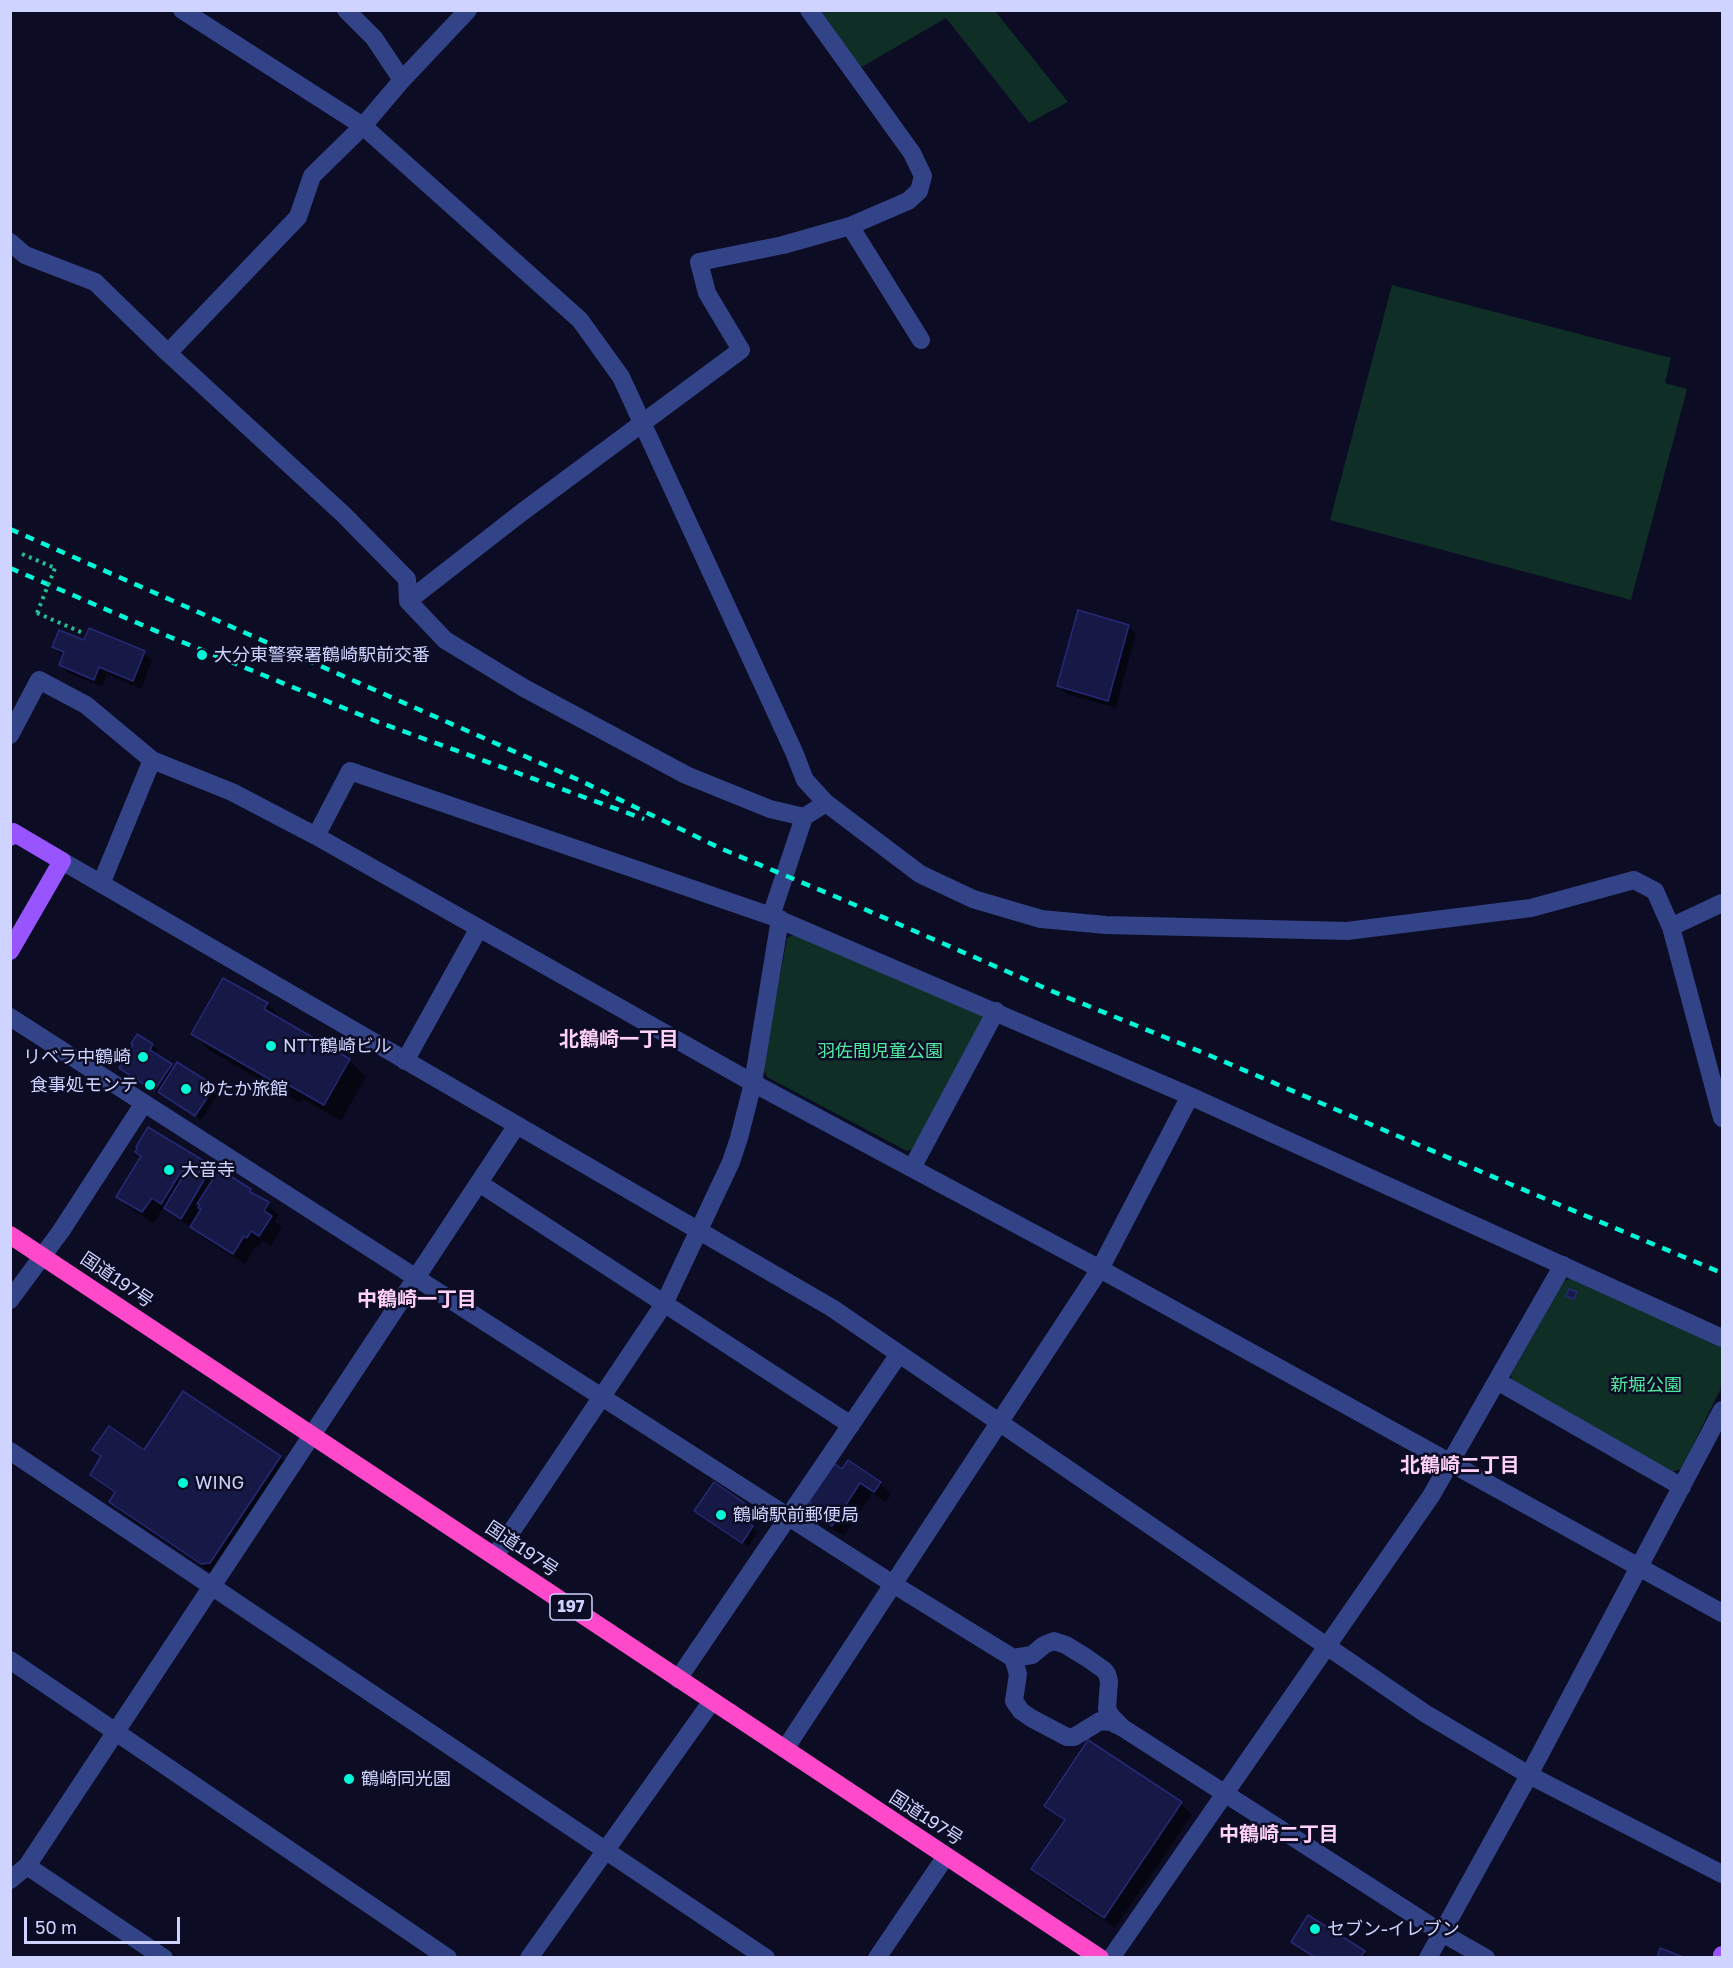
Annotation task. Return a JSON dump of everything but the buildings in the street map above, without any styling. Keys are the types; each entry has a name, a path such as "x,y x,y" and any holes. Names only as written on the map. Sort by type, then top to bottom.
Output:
{"highway":[{"name":"国道197号","path":"10,1235 1100,1958"}],"main road":[{"path":"10,951 62,861 12,834"}],"street":[{"path":"182,10 363,126 580,320 621,376 806,780 826,803 920,874 974,899 1041,919 1106,925 1347,931 1531,908 1634,880 1655,891 1671,927 1722,1118"},
{"path":"346,10 374,38 402,80"},
{"path":"168,353 298,217 312,176 363,126 402,80 468,10"},
{"path":"408,602 530,506 741,350 707,294 699,262 783,245 850,226 908,201 919,191 923,176 912,153 809,10"},
{"path":"850,226 921,340"},
{"path":"10,242 25,255 95,282 168,353 343,514 407,579 408,602 445,640 524,688 687,775 770,809 804,817"},
{"path":"10,735 39,680 86,705 152,760 232,792 316,836 753,1083 1100,1269 1722,1613"},
{"path":"101,884 152,760"},
{"path":"316,836 350,771 776,917 1190,1096 1722,1338"},
{"path":"495,1556 664,1304 731,1162 740,1138 753,1083 776,917 804,817 826,803"},
{"path":"62,861 832,1308 1426,1714 1529,1775 1722,1874"},
{"path":"1671,927 1722,903"},
{"path":"405,1061 479,928"},
{"path":"912,1168 996,1011"},
{"path":"10,1017 788,1517 1013,1658 1032,1655 1044,1645 1054,1641 1066,1644 1107,1674 1109,1681 1107,1709 1123,1728"},
{"path":"785,1749 1100,1269 1190,1096"},
{"path":"10,1300 61,1232 144,1102"},
{"path":"10,1880 27,1866 517,1125"},
{"path":"479,1183 851,1425"},
{"path":"1111,1958 1431,1496 1563,1265"},
{"path":"678,1679 899,1354"},
{"path":"1497,1382 1682,1487"},
{"path":"1428,1958 1529,1775 1722,1410"},
{"path":"10,1451 766,1958"},
{"path":"1013,1658 1018,1674 1014,1701 1031,1718 1067,1737 1074,1737 1100,1721 1111,1722 1123,1728 1442,1933 1486,1958"},
{"path":"10,1660 448,1958"},
{"path":"529,1958 712,1701"},
{"path":"877,1958 946,1856"},
{"path":"27,1866 164,1958"}],"path":[{"path":"22,554 55,568 37,613 83,633"}],"green space":[{"path":"806,11 995,11 1068,102 1029,123 946,18 853,72"},
{"path":"1392,285 1671,358 1665,383 1687,389 1631,600 1330,520"},
{"name":"羽佐間児童公園","path":"795,934 982,1012 986,1023 917,1148 907,1151 767,1077 763,1068 787,938"},
{"name":"新堀公園","path":"1572,1277 1722,1348 1722,1386 1681,1469 1671,1472 1513,1385 1511,1375 1563,1282"}],"railway":[{"path":"10,529 581,781 722,849 1054,992 1211,1056 1722,1273"},
{"path":"10,568 170,637 378,722 644,819"}],"place":[{"name":"大分東警察署鶴崎駅前交番","path":"202,655"},
{"name":"NTT鶴崎ビル","path":"271,1046"},
{"name":"リベラ中鶴崎","path":"143,1057"},
{"name":"食事処モンテ","path":"150,1085"},
{"name":"ゆたか旅館","path":"186,1089"},
{"name":"大音寺","path":"169,1170"},
{"name":"WING","path":"183,1483"},
{"name":"鶴崎駅前郵便局","path":"721,1515"},
{"name":"鶴崎同光園","path":"349,1779"},
{"name":"セブン-イレブン","path":"1315,1929"}],"district":[{"name":"北鶴崎一丁目","path":"619,1040"},
{"name":"中鶴崎一丁目","path":"417,1300"},
{"name":"北鶴崎二丁目","path":"1460,1466"},
{"name":"中鶴崎二丁目","path":"1279,1835"}]}
